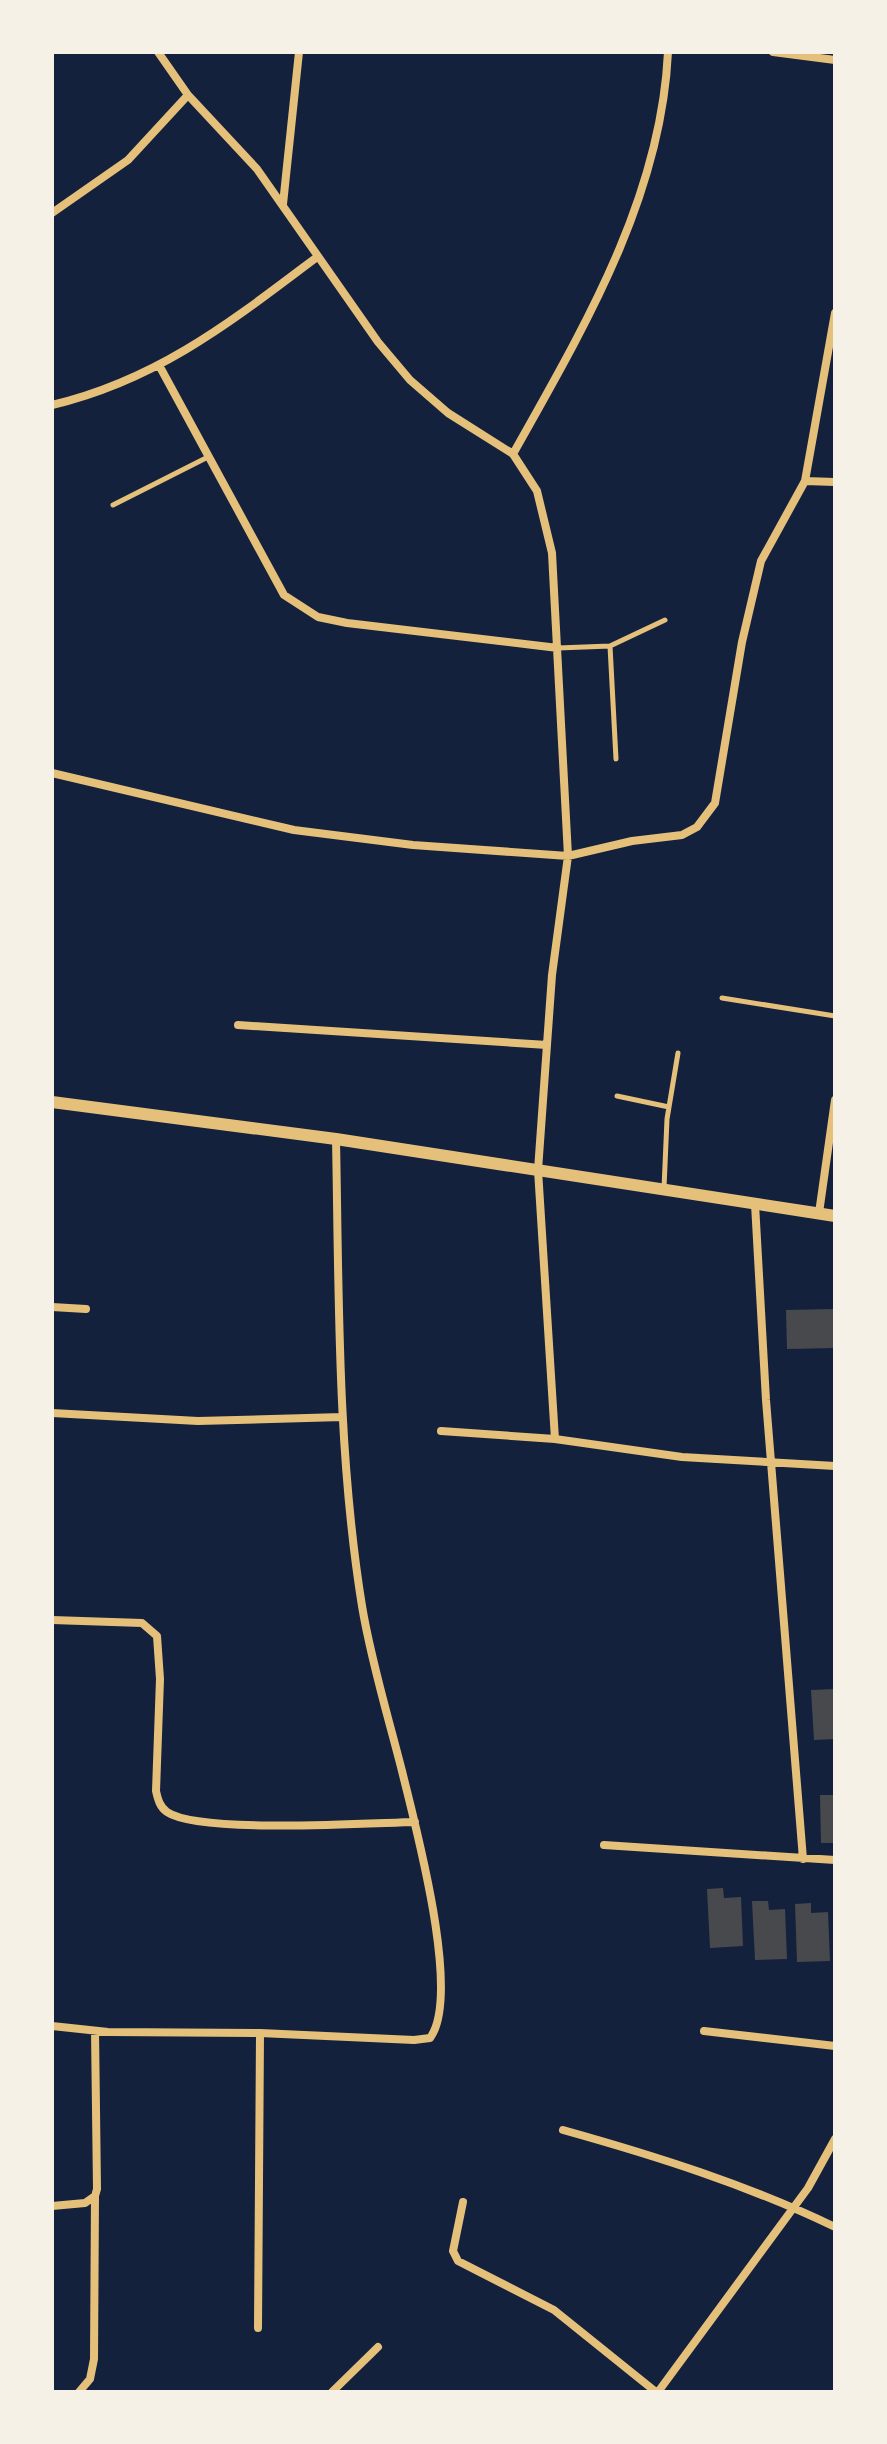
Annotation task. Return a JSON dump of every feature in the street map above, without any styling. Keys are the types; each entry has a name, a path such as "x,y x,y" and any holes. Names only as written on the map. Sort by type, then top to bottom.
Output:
{"street":[{"path":"158,52 188,95 229,136 283,204 317,257 410,380 448,413 513,454 537,491 543,510 552,553 568,856 547,1045 538,1170 555,1439"},
{"path":"283,204 299,52"},
{"path":"513,454 589,313 638,204 658,133 668,52"},
{"path":"773,52 835,60"},
{"path":"52,213 128,160 188,95"},
{"path":"52,405 116,387 160,367 244,312 317,257"},
{"path":"52,773 294,830 413,845 568,856 632,841 682,835 707,818 715,803 742,642 761,561 805,481 835,313"},
{"path":"160,367 270,576 298,607 318,617 347,623 558,648"},
{"path":"805,481 835,482"},
{"path":"238,1025 547,1045"},
{"path":"819,1213 835,1100"},
{"path":"52,1102 336,1139 835,1216"},
{"path":"52,2026 95,2031 260,2033 414,2040 430,2038 436,2030 441,2010 435,1918 363,1607 342,1417 336,1139"},
{"path":"755,1204 803,1859"},
{"path":"52,1307 86,1309"},
{"path":"52,1413 198,1421 342,1417"},
{"path":"441,1431 555,1439 682,1457 835,1466"},
{"path":"52,1620 142,1623 157,1636 160,1679 156,1791 159,1804 167,1812 181,1819 255,1826 415,1822"},
{"path":"604,1845 835,1860"},
{"path":"79,2392 90,2379 94,2359 95,2031"},
{"path":"704,2031 835,2046"},
{"path":"258,2328 260,2033"},
{"path":"563,2130 663,2158 794,2207 835,2227"},
{"path":"463,2202 453,2251 458,2261 554,2310 657,2392 794,2207 835,2139"},
{"path":"52,2206 85,2203 95,2196"},
{"path":"332,2392 378,2347"}],"lane":[{"path":"113,505 209,456"},
{"path":"558,648 610,646 665,620"},
{"path":"610,646 616,759"},
{"path":"722,998 835,1016"},
{"path":"664,1189 669,1107 678,1053"},
{"path":"617,1096 669,1107"}],"building":[{"path":"834,1309 835,1348 787,1349 786,1310"},
{"path":"835,1689 835,1739 814,1740 811,1690"},
{"path":"820,1795 835,1795 835,1843 821,1843"},
{"path":"723,1888 724,1898 741,1897 743,1946 710,1948 707,1889"},
{"path":"752,1901 768,1901 769,1910 785,1909 787,1959 755,1960"},
{"path":"811,1903 811,1913 828,1912 830,1961 797,1962 795,1904"}]}
